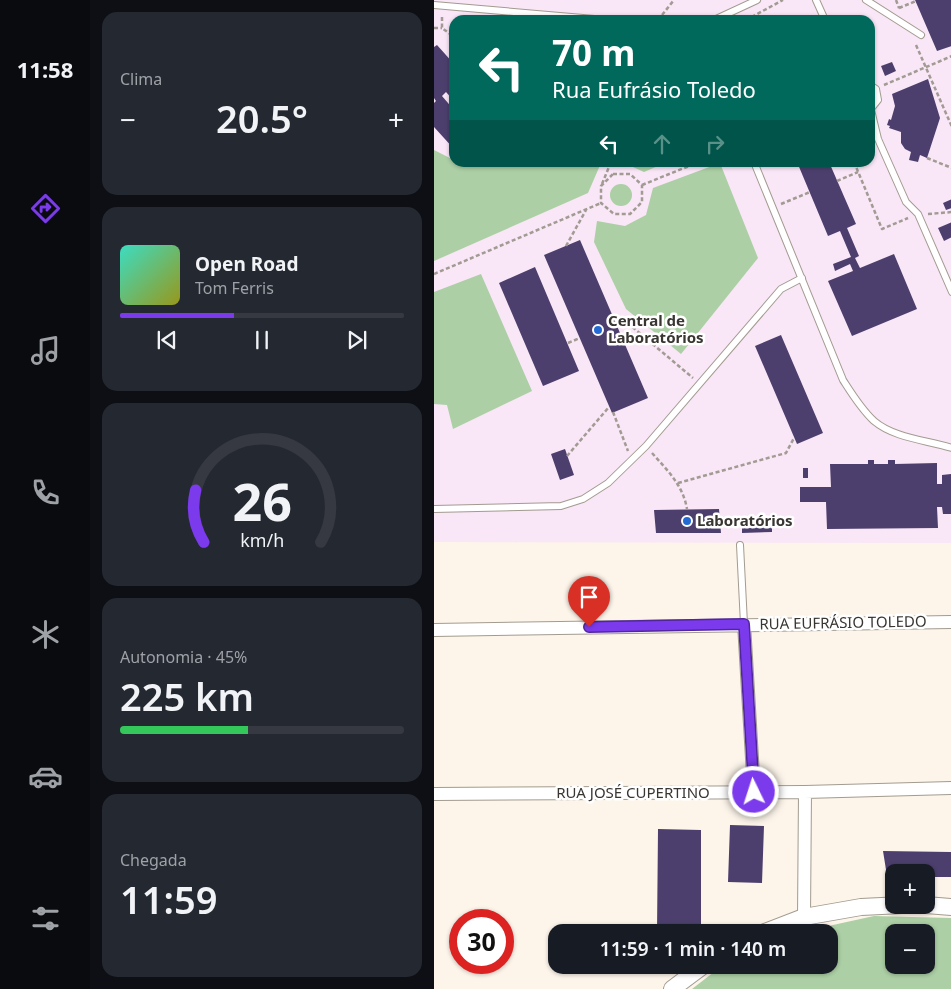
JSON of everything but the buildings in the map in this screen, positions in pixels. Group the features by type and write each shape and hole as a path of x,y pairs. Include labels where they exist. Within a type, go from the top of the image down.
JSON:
{"street":[{"name":"RUA EUFRÁSIO TOLEDO","path":"434,630 951,622"},
{"path":"744,624 754,792"},
{"name":"RUA JOSÉ CUPERTINO","path":"434,794 805,792 951,788"},
{"path":"804,917 805,792"},
{"path":"786,924 804,917 861,907 885,906"},
{"path":"935,906 951,907"},
{"path":"672,989 692,974"}],"lane":[{"path":"725,15 757,0"},
{"path":"816,0 824,15"},
{"path":"866,0 921,35"},
{"path":"434,5 547,15"},
{"path":"875,92 878,100 875,104"},
{"path":"875,127 878,139 906,202 918,214 951,292"},
{"path":"756,167 843,380 859,405 875,422 897,434 951,448"},
{"path":"434,509 561,506 584,499 608,483 646,446 781,289 802,278"},
{"path":"740,545 744,624"}],"path":[{"path":"662,15 674,0"},
{"path":"755,15 783,0"},
{"path":"896,0 951,127"},
{"path":"899,8 916,1"},
{"path":"442,6 442,28"},
{"path":"434,28 442,28 449,33"},
{"path":"875,86 951,56"},
{"path":"927,158 951,168"},
{"path":"601,186 612,174 630,174 642,185 642,202 630,214 614,214 601,203 601,186 609,167"},
{"path":"642,185 687,167"},
{"path":"856,167 882,229"},
{"path":"837,181 858,172"},
{"path":"773,207 810,192"},
{"path":"434,274 601,203"},
{"path":"566,246 587,209"},
{"path":"616,323 624,320 700,384"},
{"path":"568,343 580,338"},
{"path":"567,456 609,407"},
{"path":"613,412 632,460"},
{"path":"678,483 786,453 794,438"},
{"path":"646,446 678,483 686,498 687,509"}],"shaded area":[{"path":"434,0 951,0 951,543 434,542"}],"green space":[{"path":"434,150 449,158 449,167 599,167 588,193 434,261"},
{"path":"633,167 656,167 644,172"},
{"path":"709,167 722,167 758,258 681,354 626,309 594,242 597,221 625,226 646,215 653,188"},
{"path":"621,184 629,187 632,195 629,203 621,206 613,203 610,195 613,187"},
{"path":"481,274 532,391 453,429 447,405 434,404 434,292"},
{"path":"874,916 951,918 951,989 692,989 711,974 838,974 838,924"}],"place":[{"name":"Central de Laboratórios","path":"598,330"},
{"name":"Laboratórios","path":"687,521"}],"route":[{"path":"589,627 744,624 754,792"}]}
